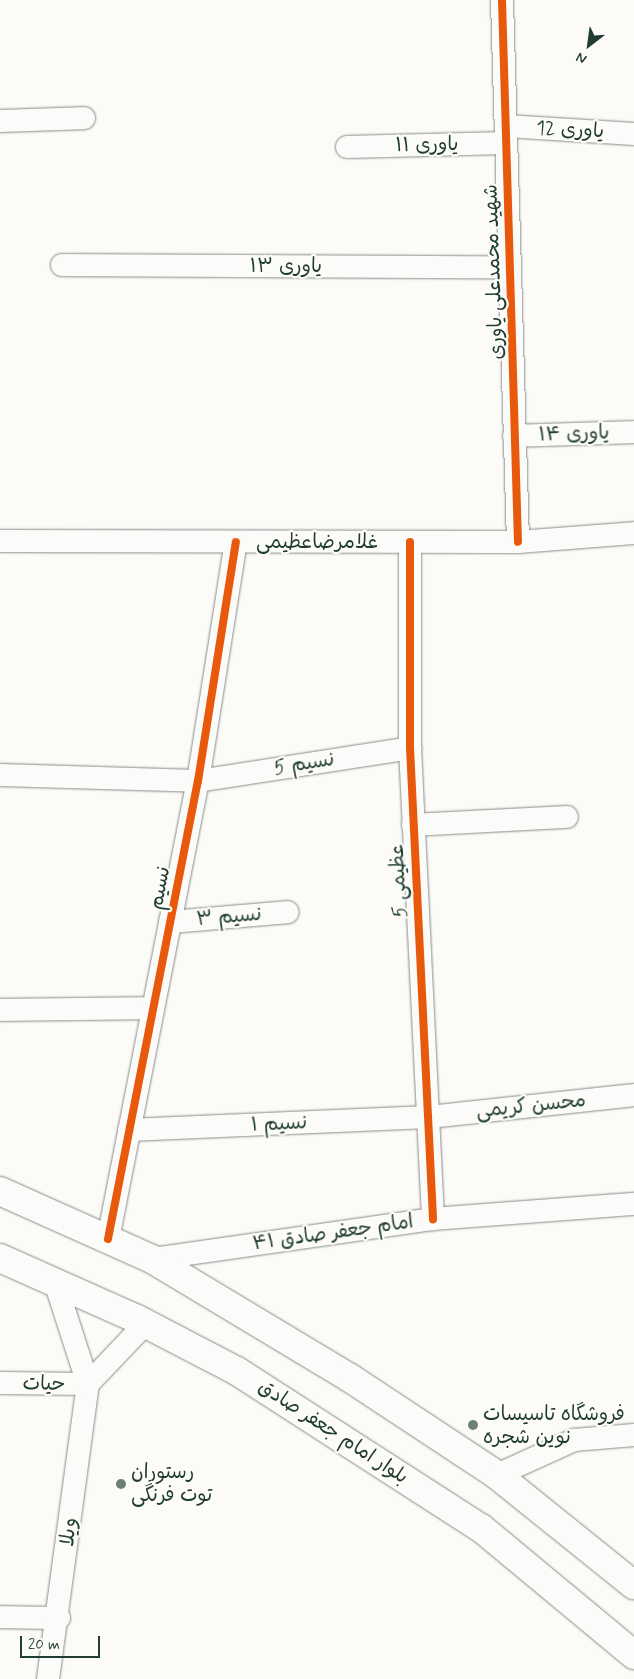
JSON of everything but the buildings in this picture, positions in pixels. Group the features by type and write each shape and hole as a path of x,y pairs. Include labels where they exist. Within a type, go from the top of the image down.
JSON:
{"main road":[{"path":"0,1191 152,1259 350,1378 497,1475 634,1585"},
{"name":"بلوار امام جعفر صادق","path":"0,1258 146,1323 237,1371 481,1528 634,1655"}],"street":[{"name":"شهید محمدعلی یاوری","path":"502,0 518,542"},
{"path":"0,121 84,118"},
{"name":"یاوری 12","path":"506,135 634,134"},
{"name":"یاوری ۱۱","path":"347,147 506,135"},
{"name":"یاوری ۱۳","path":"62,264 510,268"},
{"name":"یاوری ۱۴","path":"514,436 634,432"},
{"name":"غلامرضاعظیمی","path":"0,541 518,542 634,533"},
{"name":"نسیم","path":"108,1239 198,781 236,542"},
{"name":"عظیمی 5","path":"410,542 410,748 433,1219"},
{"name":"نسیم 5","path":"0,775 198,781 410,748"},
{"path":"413,825 567,817"},
{"name":"نسیم ۳","path":"170,922 288,912"},
{"path":"0,1010 153,1008"},
{"name":"محسن کریمی","path":"428,1117 634,1095"},
{"name":"نسیم ۱","path":"129,1130 428,1117"},
{"name":"امام جعفر صادق ۴۱","path":"152,1259 433,1219 634,1204"},
{"name":"ویلا","path":"48,1679 59,1618 88,1384 54,1282"},
{"path":"88,1384 146,1323"},
{"name":"حیات","path":"0,1383 88,1384"},
{"path":"497,1475 574,1440 634,1435"},
{"path":"0,1617 59,1618"}],"cycle path":[{"path":"502,0 518,542"},
{"path":"108,1239 198,781 236,542"},
{"path":"410,542 410,748 433,1219"}],"place":[{"name":"فروشگاه تاسیسات نوین شجره","path":"473,1425"},
{"name":"رستوران توت فرنگی","path":"121,1484"}]}
